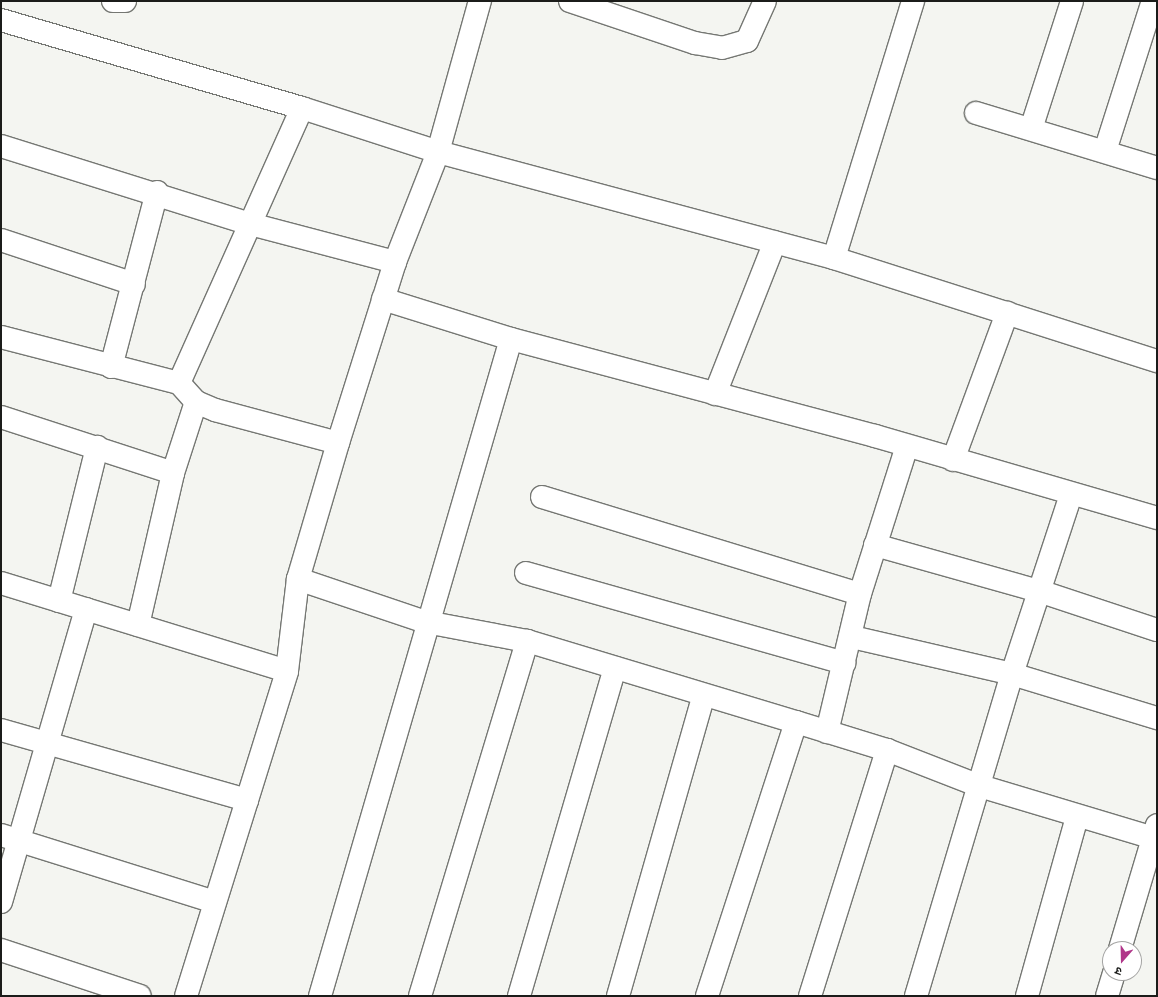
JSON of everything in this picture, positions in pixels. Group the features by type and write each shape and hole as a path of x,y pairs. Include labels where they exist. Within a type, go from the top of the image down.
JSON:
{"street":[{"path":"113,1 125,1"},
{"path":"186,996 287,671 298,579 338,443 395,262 438,152 480,1"},
{"path":"570,1 695,43 722,48 746,41 766,1"},
{"path":"834,258 913,1"},
{"path":"1030,129 1072,1"},
{"path":"1105,151 1153,1"},
{"path":"1,20 302,108 438,152 834,258 1157,361"},
{"path":"179,383 302,108"},
{"path":"976,113 1157,168"},
{"path":"1,146 157,192 250,224 395,262"},
{"path":"111,367 157,192"},
{"path":"1,240 134,284"},
{"path":"715,394 775,242"},
{"path":"384,299 511,339 907,446 1071,495 1157,518"},
{"path":"953,460 1007,313"},
{"path":"1,337 111,367 179,383 196,402 215,410 338,443"},
{"path":"320,996 426,622 511,339"},
{"path":"138,625 173,473 196,402"},
{"path":"1,417 173,473"},
{"path":"827,732 852,637 860,594 907,446"},
{"path":"59,601 97,447"},
{"path":"916,996 980,786 1012,674 1071,495"},
{"path":"542,497 860,594"},
{"path":"875,545 1039,591 1157,630"},
{"path":"526,573 845,664"},
{"path":"298,579 426,622 527,641 796,722 887,750 980,786 1077,817 1155,834 1122,941"},
{"path":"1,583 287,671"},
{"path":"1,902 10,838 45,744 86,609"},
{"path":"852,637 1012,674 1157,718"},
{"path":"420,996 527,641"},
{"path":"519,996 615,668"},
{"path":"618,996 704,695"},
{"path":"707,996 796,722"},
{"path":"1,730 45,744 246,800"},
{"path":"810,996 887,750"},
{"path":"1027,996 1077,817"},
{"path":"10,838 215,902"},
{"path":"1,950 140,996"},
{"path":"1107,996 1112,981"}]}
